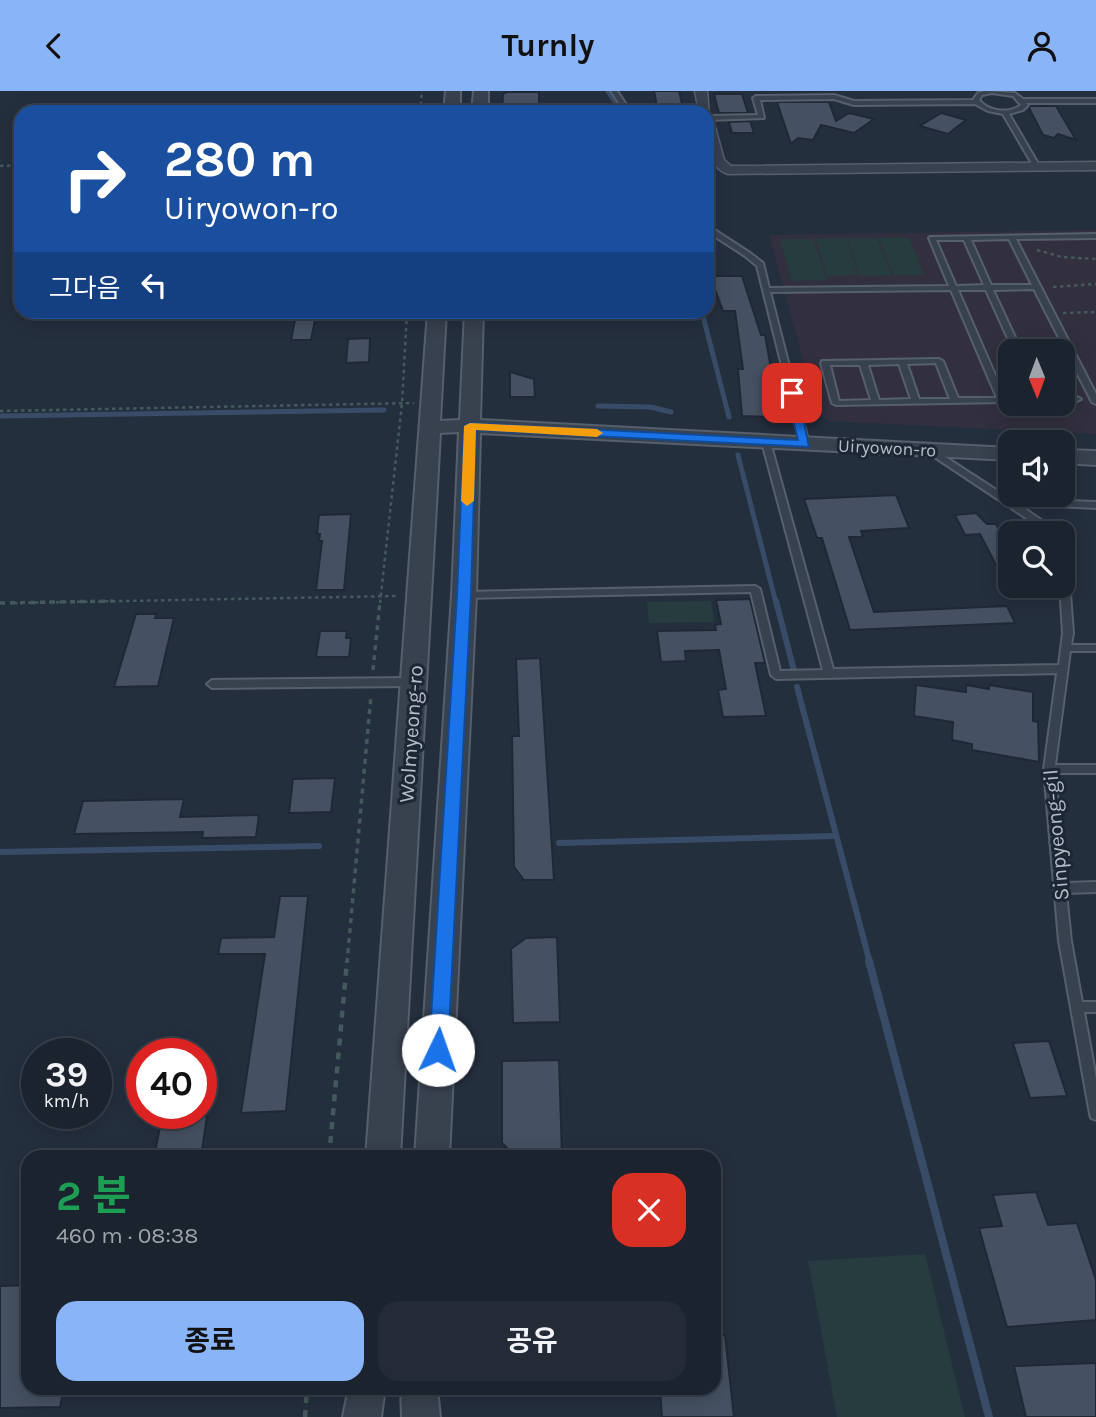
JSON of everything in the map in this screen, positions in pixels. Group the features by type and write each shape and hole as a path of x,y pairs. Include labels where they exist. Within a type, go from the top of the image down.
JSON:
{"street":[{"path":"714,146 718,162 728,170 1096,166"},
{"name":"Wolmyeong-ro","path":"383,1150 436,319"},
{"path":"432,1150 464,595 474,319"},
{"name":"Uiryowon-ro","path":"429,415 470,426 998,453"},
{"path":"1075,457 1096,458"},
{"path":"363,1417 367,1395"},
{"path":"419,1395 419,1417"}],"lane":[{"path":"977,102 980,94 992,91 1015,95 1024,101 1096,101"},
{"path":"714,119 762,117 756,98 834,97 855,103 977,102 989,110 1005,112 1024,108 1024,101"},
{"path":"840,110 855,103"},
{"path":"1005,112 1037,167"},
{"path":"714,234 747,252 760,265"},
{"path":"998,383 932,238 1013,240 1096,236"},
{"path":"966,237 1012,339"},
{"path":"1013,240 1096,402"},
{"path":"755,247 805,444"},
{"path":"768,290 1037,287"},
{"path":"955,401 939,361 825,363 836,403 916,401 955,401 998,400"},
{"path":"863,362 876,402"},
{"path":"902,362 916,401"},
{"path":"766,442 829,673"},
{"path":"930,450 998,494"},
{"path":"1075,504 1096,505"},
{"path":"1018,507 1038,521"},
{"path":"464,595 755,589 776,675 1063,669"},
{"name":"Sinpyeong-gil","path":"1066,598 1066,648 1049,769 1060,888 1076,1007 1096,1114"},
{"path":"1066,648 1096,648"},
{"path":"212,684 414,682"},
{"path":"1049,769 1096,769"},
{"path":"1060,888 1096,887"},
{"path":"1076,1007 1096,1007"}],"path":[{"path":"1013,240 1062,257 1096,259"},
{"path":"1037,287 1096,284"},
{"path":"1050,313 1096,312"},
{"path":"330,1150 380,596 402,403 407,319"},
{"path":"0,411 402,403 429,415"},
{"path":"0,603 420,595"},
{"path":"305,1417 307,1395"}],"shaded area":[{"path":"1096,230 1096,434 1075,433 1075,430 1014,430 829,421 818,414 769,235"}],"green space":[{"path":"846,238 858,275 827,276 816,239"},
{"path":"847,238 877,238 891,275 860,276"},
{"path":"879,238 909,238 924,275 893,275"},
{"path":"780,239 813,239 827,280 792,281"},
{"path":"711,601 714,622 649,623 647,602"},
{"path":"925,1254 965,1417 837,1417 808,1261"}],"building":[{"path":"654,91 679,91 682,105 657,105"},
{"path":"539,92 539,105 502,105 503,94"},
{"path":"714,94 742,94 748,113 719,113"},
{"path":"777,102 829,102 836,121 849,113 874,119 854,133 821,125 813,140 798,138 791,144"},
{"path":"1030,106 1056,106 1076,140 1058,134 1054,138 1043,135"},
{"path":"941,113 966,120 948,134 920,126"},
{"path":"750,121 754,133 732,133 729,122"},
{"path":"714,276 742,276 761,335 765,335 772,374 765,381 769,417 742,416 738,369 743,369 735,311 723,311 714,287"},
{"path":"295,319 315,319 311,340 291,340"},
{"path":"370,338 369,362 346,363 348,339"},
{"path":"510,372 534,379 535,397 510,397"},
{"path":"896,495 909,528 861,531 863,537 849,537 874,612 1007,606 1015,623 850,630 822,538 817,538 804,499"},
{"path":"976,513 987,524 996,524 998,569 980,534 965,535 955,515"},
{"path":"351,514 344,590 316,590 322,541 319,541 320,534 317,534 319,515"},
{"path":"750,599 765,663 755,663 766,716 723,717 718,690 726,689 719,650 685,651 686,661 661,662 657,631 716,630 715,625 721,624 716,600"},
{"path":"136,614 157,614 155,618 174,618 158,686 114,687"},
{"path":"320,631 347,631 346,638 351,638 349,657 316,657"},
{"path":"540,658 554,880 524,880 514,867 512,736 519,736 516,659"},
{"path":"916,685 966,692 966,685 989,689 989,685 1033,692 1033,721 1038,722 1039,762 972,750 972,744 952,740 953,722 914,716"},
{"path":"335,778 331,812 289,813 293,779"},
{"path":"184,799 180,817 259,815 256,837 202,838 203,832 74,834 83,801"},
{"path":"280,896 308,896 286,1111 241,1113 265,954 218,954 221,938 274,937"},
{"path":"557,937 560,1022 513,1023 511,949 526,938"},
{"path":"1049,1041 1067,1096 1030,1098 1013,1043"},
{"path":"559,1060 562,1150 509,1150 502,1143 502,1061"},
{"path":"160,1129 205,1129 202,1150 155,1150"},
{"path":"1036,1192 1048,1225 1077,1223 1096,1280 1096,1320 1007,1327 979,1228 1002,1226 993,1195"},
{"path":"21,1285 21,1395 63,1395 60,1407 0,1408 0,1286"},
{"path":"721,1335 725,1335 734,1417 662,1417 660,1395 721,1395"},
{"path":"1096,1363 1096,1417 1026,1417 1014,1366"}],"waterway":[{"path":"607,91 616,105"},
{"path":"704,319 729,417"},
{"path":"598,406 650,407 671,412"},
{"path":"0,416 384,410"},
{"path":"738,455 776,603"},
{"path":"776,601 794,671"},
{"path":"797,687 870,963"},
{"path":"559,843 836,836"},
{"path":"0,852 319,846"},
{"path":"869,961 989,1417"}],"slow traffic":[{"path":"467,501 470,426 597,433"}],"route":[{"path":"438,1050 464,595 470,426 805,444 792,393"}]}
